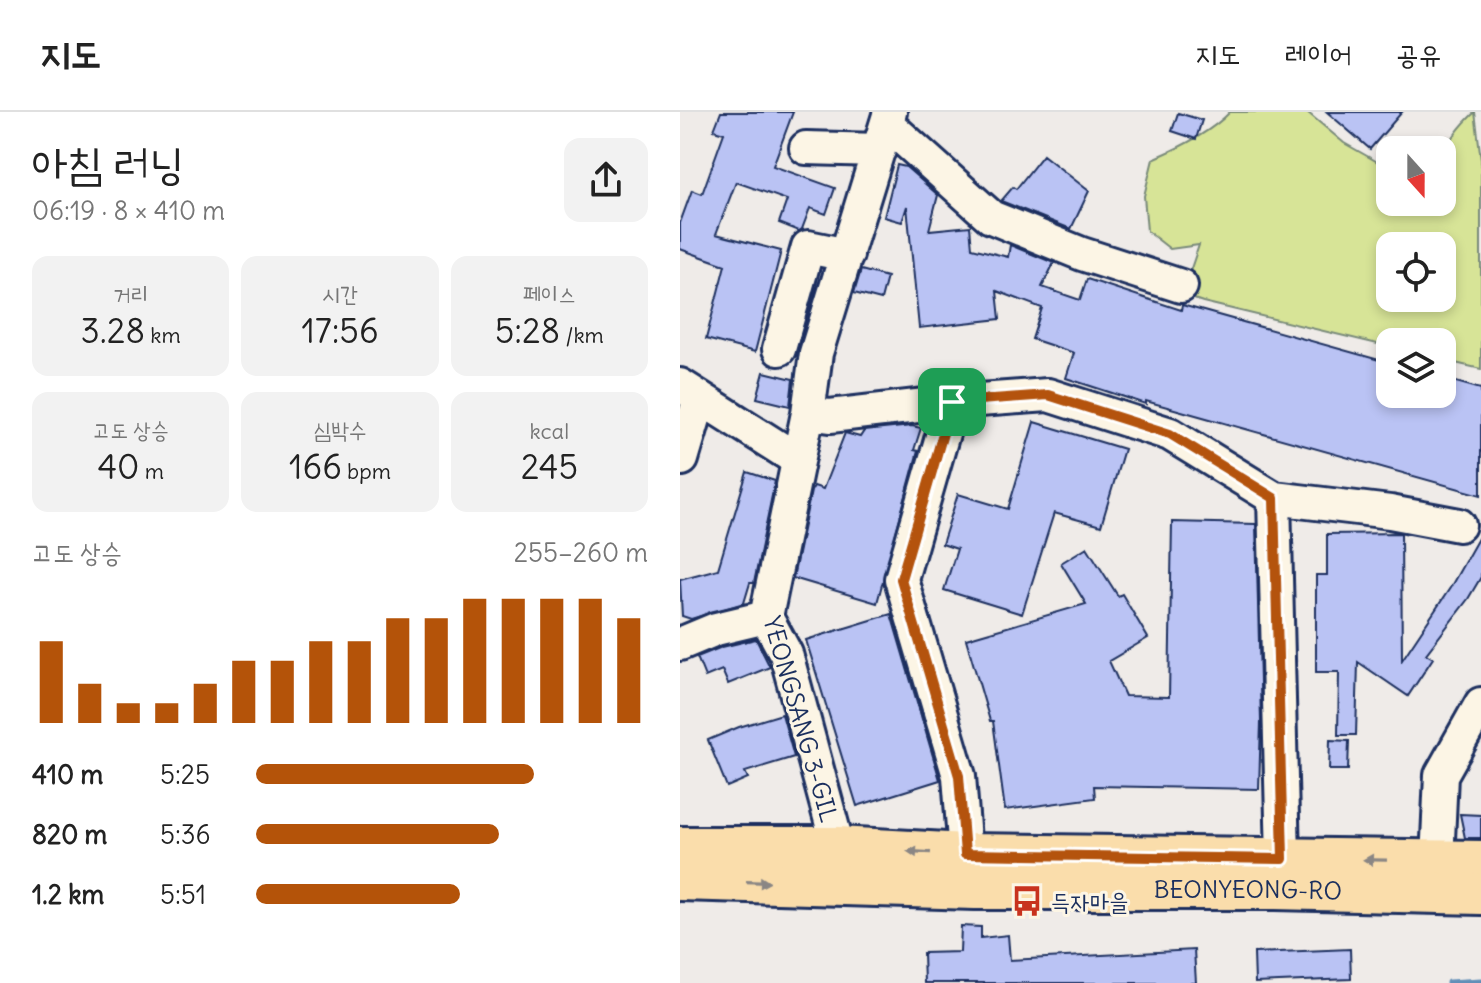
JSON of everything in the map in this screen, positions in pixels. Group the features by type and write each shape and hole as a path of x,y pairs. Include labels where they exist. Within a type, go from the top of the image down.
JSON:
{"main road":[{"name":"BEONYEONG-RO","path":"680,847 840,866 975,889 1276,889 1481,894"},
{"name":"BEONYEONG-RO","path":"680,880 965,854 1481,861"}],"street":[{"path":"806,148 885,129 991,217 1082,254 1181,286"},
{"name":"YEONGSANG 3-GIL","path":"840,866 798,690 786,654 766,617 808,413 816,353 885,129"},
{"path":"779,349 808,247 847,255"},
{"path":"682,459 690,392 798,460"},
{"path":"808,413 830,416 1048,395 1170,434 1274,498 1390,512 1459,525"},
{"path":"952,402 901,579 959,776 965,854"},
{"name":"BEONYEONG-RO","path":"1274,498 1283,859"},
{"path":"680,644 716,629 766,617"},
{"path":"1437,861 1441,775 1481,704"}],"green space":[{"path":"1230,112 1307,112 1344,143 1376,161 1376,216 1456,216 1454,136 1475,112 1481,160 1481,369 1456,363 1456,328 1376,328 1376,344 1182,295 1199,245 1170,249 1147,231 1144,196 1153,159 1213,127"}],"building":[{"path":"721,112 793,112 773,166 835,188 826,214 810,208 799,231 779,223 787,200 736,182 716,234 781,251 755,352 706,339 725,265 680,249 680,223 692,190 702,194 724,133 714,130"},
{"path":"1327,112 1402,112 1381,136 1376,136 1376,142 1370,149"},
{"path":"1178,113 1202,120 1196,139 1172,131"},
{"path":"1043,155 1089,191 1071,229 1001,201 1013,187 1016,189"},
{"path":"897,165 906,167 938,195 929,230 970,226 972,248 1008,257 1010,245 1054,263 1042,287 1080,300 1087,279 1181,310 1182,305 1376,359 1376,408 1456,408 1456,382 1481,389 1481,495 1146,401 1146,404 1066,378 1074,353 1032,339 1042,308 997,291 1000,319 919,328 907,206 902,222 884,217"},
{"path":"861,270 887,277 881,300 854,293"},
{"path":"764,372 793,379 790,406 757,398"},
{"path":"1034,422 1124,449 1101,526 1054,513 1022,614 944,590 957,549 942,544 958,494 1008,509"},
{"path":"912,426 921,428 914,450 918,451 877,603 793,578 811,491 814,486 823,489 845,433 860,437 864,431"},
{"path":"747,472 775,481 754,583 750,583 744,603 691,619 682,616 680,579 718,569"},
{"path":"1172,522 1256,524 1261,722 1259,789 1094,786 1095,798 1005,810 993,721 990,721 966,639 1086,604 1061,563 1087,547 1118,596 1122,594 1148,638 1109,661 1125,696 1169,697"},
{"path":"1401,533 1402,660 1450,588 1481,533 1481,577 1426,654 1433,658 1408,696 1358,662 1356,735 1338,735 1339,672 1316,672 1316,575 1327,575 1327,534"},
{"path":"891,614 940,780 857,806 806,640"},
{"path":"756,639 770,667 728,684 722,670 705,677 697,657"},
{"path":"782,714 794,757 745,772 748,778 727,787 708,740"},
{"path":"1330,740 1349,741 1348,770 1329,770"},
{"path":"1460,814 1481,815 1481,838 1465,838"},
{"path":"961,926 981,927 981,938 1008,935 1010,960 1194,950 1196,983 924,983 923,953 960,952"},
{"path":"1350,949 1351,979 1255,983 1254,953"}],"waterway":[{"path":"1449,983 1481,981"}],"place":[{"name":"득자마을","path":"1027,901"}],"route":[{"path":"1048,395 1170,434 1274,498 1283,859 965,854 959,776 901,579 952,402 1048,395"}]}
